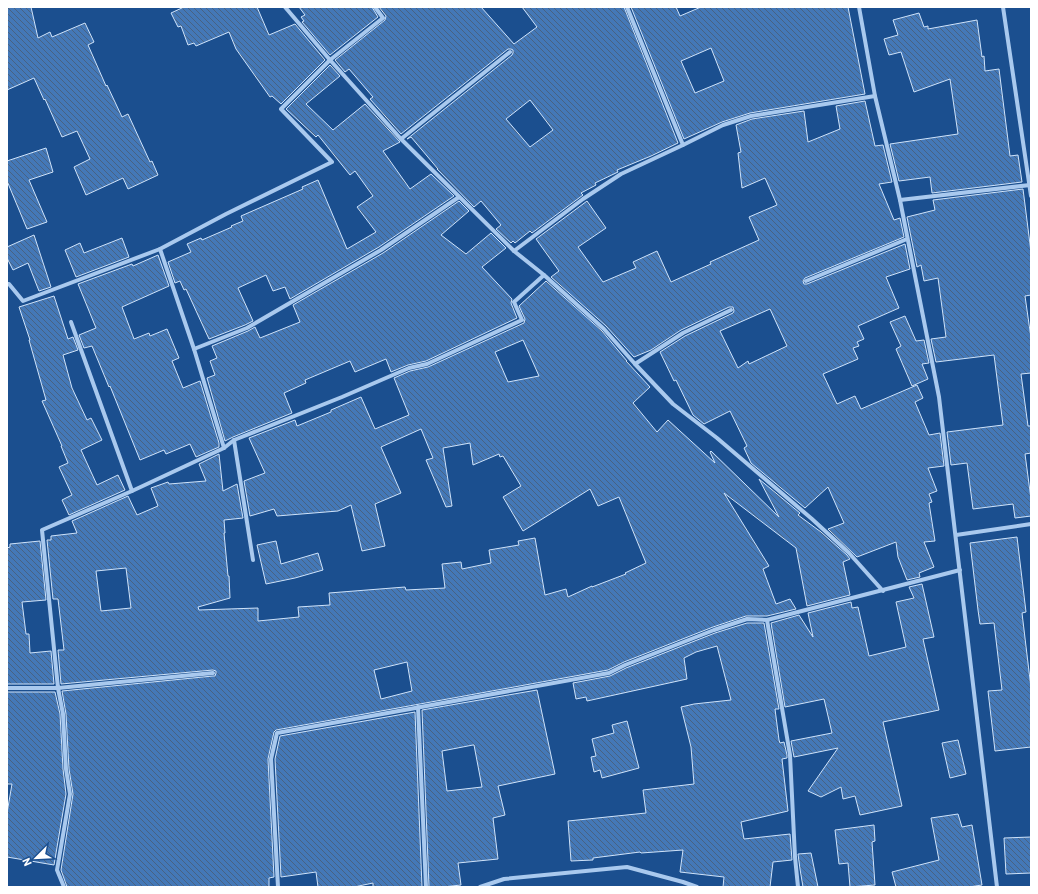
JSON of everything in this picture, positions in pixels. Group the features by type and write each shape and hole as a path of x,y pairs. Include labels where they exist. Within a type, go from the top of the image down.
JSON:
{"street":[{"path":"285,7 401,139 458,197 514,251 544,275 604,329 673,404 717,438 812,519 848,553 883,591"},
{"path":"7,284 9,284 23,301 160,248 332,162 281,108 330,60 383,18 375,7"},
{"path":"628,7 683,145"},
{"path":"860,7 875,96 900,200 939,397 997,887"},
{"path":"1003,7 1031,196"},
{"path":"401,139 510,52"},
{"path":"514,251 583,199 621,174 722,125 751,116 875,96"},
{"path":"900,200 1030,185"},
{"path":"194,350 247,328 381,250 458,197"},
{"path":"806,281 907,239"},
{"path":"160,248 194,350 224,448"},
{"path":"64,887 57,870 70,794 66,769 63,714 58,688 42,530 132,491 224,448 234,440 342,397 409,368 427,364 522,320 514,302 544,275"},
{"path":"635,364 684,333 731,310"},
{"path":"71,322 132,491"},
{"path":"234,440 253,560"},
{"path":"956,535 1031,524"},
{"path":"278,887 271,759 277,733 609,673 625,665 714,630 748,619 767,620 960,570"},
{"path":"767,620 790,755 798,887"},
{"path":"7,688 58,688 213,673"},
{"path":"418,707 426,887"},
{"path":"480,887 504,879 627,867 697,887"}],"building":[{"path":"7,7 31,7 38,38 50,32 52,37 85,23 94,42 88,45 106,86 107,85 122,117 128,114 150,162 152,161 158,175 128,189 123,178 86,195 74,167 90,159 77,131 62,137 34,78 7,90"},
{"path":"184,7 257,7 269,35 295,24 325,60 281,104 272,96 270,97 236,49 229,32 196,46 194,43 188,45 181,26 178,27 171,13"},
{"path":"299,7 372,7 378,17 330,55 302,22 304,21 301,17 305,15"},
{"path":"379,7 481,7 514,44 537,27 522,7 624,7 678,143 617,170 618,172 595,183 596,185 581,193 583,195 532,233 530,231 515,243 513,241 511,243 496,229 501,225 481,201 474,207 437,169 411,137 407,139 512,55 513,50 508,49 401,134 370,99 373,97 349,69 345,72 335,60 385,20 386,16","holes":["530,100 553,130 530,147 506,119"]},
{"path":"631,7 676,7 680,16 701,7 848,7 865,94 750,113 722,122 684,139","holes":["711,48 724,81 695,93 681,61"]},
{"path":"919,13 924,27 928,26 928,29 977,20 982,57 984,56 985,71 999,69 1010,156 1018,155 1022,182 932,193 930,177 899,181 890,144 958,134 950,79 914,92 901,52 889,55 884,39 898,35 893,20"},
{"path":"330,65 340,76 306,104 333,130 365,104 400,142 383,151 410,189 431,174 454,196 379,247 290,299 285,287 273,291 266,275 238,288 253,321 209,339 186,289 184,290 180,281 175,283 168,262 191,252 187,244 201,238 202,240 232,227 231,226 243,221 241,216 303,189 302,187 318,180 347,249 376,232 357,207 373,196 355,171 350,175 318,135 316,137 286,109"},
{"path":"865,101 875,146 883,145 892,182 879,184 894,220 900,218 904,237 805,278 803,281 804,284 807,284 905,244 910,269 886,277 899,308 858,326 864,339 857,342 859,346 853,348 858,359 823,374 837,404 855,396 861,409 917,385 923,398 915,402 929,435 940,433 944,466 928,468 937,491 929,494 932,502 929,503 935,541 924,542 934,567 919,573 920,577 907,580 898,557 896,542 857,557 828,529 844,523 828,487 805,508 751,463 744,448 747,446 730,411 704,424 693,415 660,352 685,336 733,313 733,307 729,307 681,330 651,350 634,357 606,326 551,277 559,271 536,239 587,201 606,228 578,247 603,282 636,268 633,262 657,251 671,282 711,264 710,262 759,240 749,217 777,205 765,178 742,188 738,153 741,152 736,125 752,119 804,111 808,142 840,129 836,106","holes":["770,309 787,346 749,364 748,361 738,368 720,331"]},
{"path":"46,148 53,172 29,180 47,222 27,229 7,181 7,161"},
{"path":"1023,189 1031,252 1031,295 1025,296 1031,338 1031,373 1021,374 1028,426 1031,426 1031,453 1025,454 1031,499 1031,516 1015,518 1013,504 973,509 967,463 951,465 947,432 1003,425 994,355 936,362 931,339 946,337 938,278 924,281 921,265 917,267 907,217 935,210 933,200"},
{"path":"459,201 469,211 441,235 466,254 491,233 506,248 482,267 512,299 511,303 517,318 426,361 408,365 391,372 386,359 355,372 350,361 305,380 306,383 284,393 292,413 225,441 207,378 215,375 210,361 217,358 212,346 255,327 260,338 300,322 293,305 383,253"},
{"path":"34,235 51,287 39,291 28,263 13,270 7,258 7,247"},
{"path":"122,238 129,257 76,277 65,250 80,243 84,253"},
{"path":"158,255 169,286 122,307 134,339 149,333 150,336 167,329 179,358 172,361 183,388 200,381 219,447 196,457 190,444 166,454 164,450 140,460 92,346 84,348 79,335 96,328 78,284 132,264 133,266"},
{"path":"546,281 602,331 626,361 650,387 633,403 657,432 668,420 715,463 710,452 711,451 779,517 759,479 800,513 798,515 821,532 847,555 850,559 843,562 850,595 807,606 796,548 724,493 769,566 763,569 776,604 790,599 796,609 767,616 746,616 713,627 624,662 608,670 276,730 274,732 268,759 274,877 269,878 269,887 67,887 61,870 73,794 69,769 66,714 62,691 215,676 216,673 216,671 213,670 61,684 58,650 64,650 58,599 53,599 47,540 51,540 51,536 77,533 72,521 128,496 137,515 158,506 151,488 168,482 169,484 206,481 199,464 219,454 223,491 237,484 243,518 224,520 230,598 198,607 199,610 258,608 258,621 299,617 298,607 330,605 329,593 405,587 406,590 445,588 442,564 461,562 462,569 491,563 489,550 519,545 518,541 535,538 545,595 566,589 568,597 592,586 626,574 625,573 646,563 619,497 598,506 590,489 523,531 503,497 521,486 503,456 500,457 499,454 473,465 470,443 443,448 452,506 446,507 426,460 433,458 421,429 381,447 401,493 375,504 385,546 362,551 351,505 338,511 277,516 274,509 250,516 244,481 265,473 249,438 295,420 297,426 331,412 331,410 361,397 375,429 409,415 394,378 410,371 428,367 524,323 525,319 519,306","holes":["523,340 539,376 508,382 495,352","126,568 131,608 101,611 96,571","407,662 412,691 381,699 374,670"]},
{"path":"54,296 68,339 73,337 78,350 63,355 72,388 87,420 91,418 102,440 81,450 97,485 118,475 125,490 69,515 62,500 72,495 59,467 68,463 42,401 46,400 30,340 19,307"},
{"path":"905,316 916,341 924,340 929,363 922,364 928,379 912,386 896,349 901,346 890,322"},
{"path":"1017,537 1026,612 1022,613 1031,688 1031,747 995,751 988,691 1002,690 994,623 980,624 970,543"},
{"path":"40,541 46,600 22,602 26,634 29,634 30,653 51,651 54,684 7,684 7,548 10,547 10,544"},
{"path":"276,541 281,564 318,553 323,570 266,584 257,545"},
{"path":"922,584 934,637 923,639 939,710 883,722 902,806 860,815 855,796 843,799 841,787 821,797 808,791 838,748 794,757 791,741 832,733 824,699 785,707 771,623 799,615 813,637 808,613 851,602 852,608 858,607 869,656 906,647 896,602 914,598 909,587"},
{"path":"747,623 764,623 779,709 775,709 779,740 780,743 784,742 787,755 787,758 782,759 788,811 741,822 744,839 790,834 792,860 773,862 770,887 723,887 724,877 680,872 683,850 640,852 593,858 593,860 571,861 568,821 646,813 643,790 694,784 691,747 681,707 731,700 717,646 696,652 684,658 687,679 587,701 586,697 576,699 573,683 610,676 626,668 715,633"},
{"path":"537,690 555,774 498,786 505,815 493,818 498,859 458,863 461,885 429,887 422,710","holes":["474,745 482,787 447,791 442,751"]},
{"path":"7,692 55,692 60,714 66,794 54,865 7,857 7,813 12,784 7,784"},
{"path":"415,712 422,887 373,887 373,883 354,887 318,887 316,872 281,877 275,759 280,736"},
{"path":"627,721 639,768 602,778 600,770 594,772 591,757 596,756 592,739 614,733 612,725"},
{"path":"958,740 966,774 950,778 942,743"},
{"path":"958,814 962,827 972,825 982,885 969,887 896,887 892,872 939,860 931,818"},
{"path":"874,825 875,841 872,842 875,885 850,887 848,863 839,864 835,830"},
{"path":"1031,837 1031,873 1006,874 1004,838"},
{"path":"811,853 818,887 803,887 798,854"}]}
